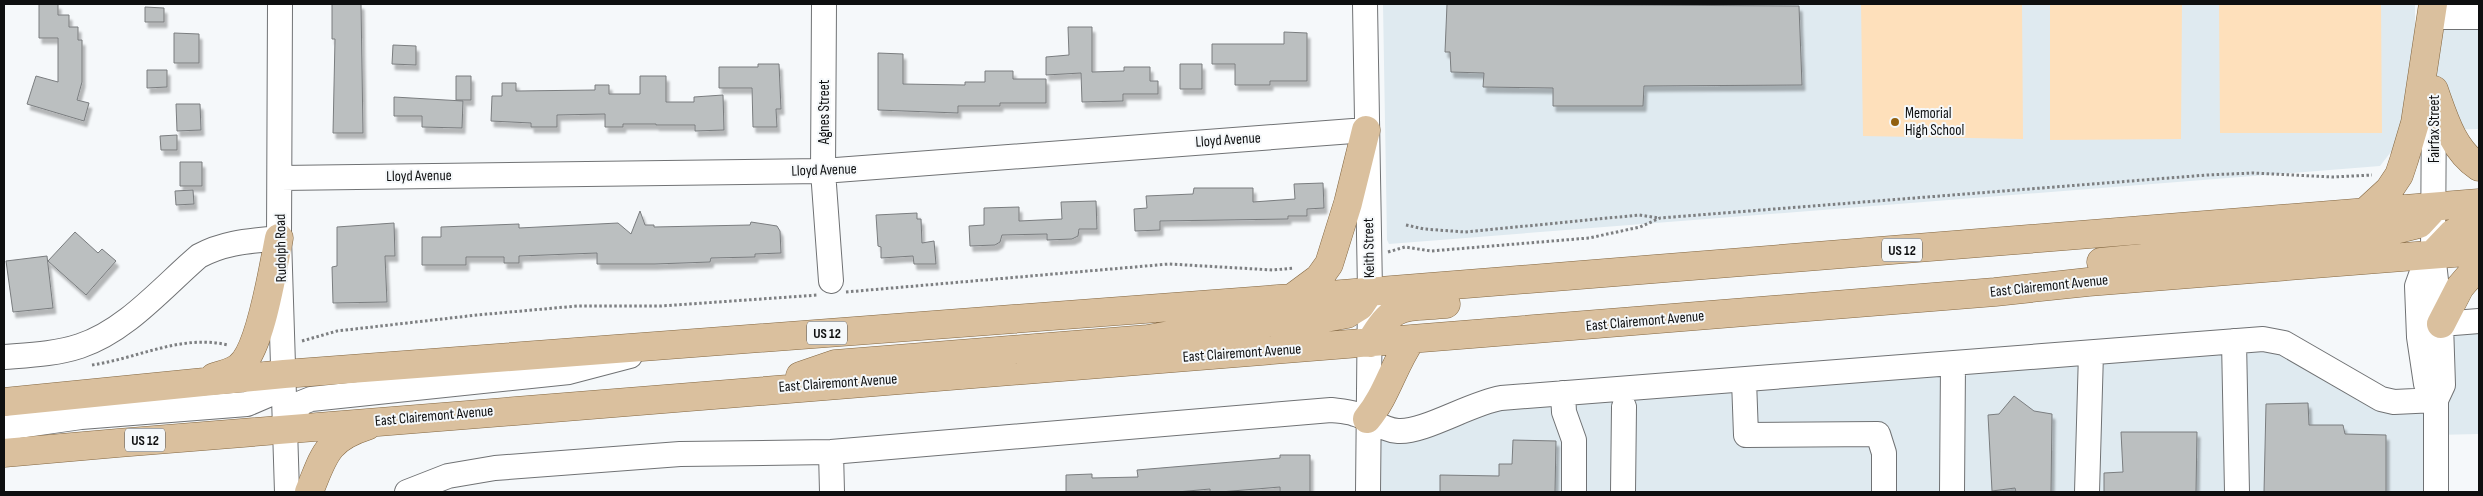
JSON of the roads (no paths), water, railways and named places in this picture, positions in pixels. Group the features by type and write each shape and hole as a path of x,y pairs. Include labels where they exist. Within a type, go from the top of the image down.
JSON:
{"main road":[{"path":"2364,213 2389,190 2399,175 2415,123 2433,8"},
{"path":"2434,90 2455,141 2471,162 2479,167"},
{"path":"1292,298 1314,283 1329,264 1348,203 1366,130"},
{"name":"US 12","path":"4,402 284,374 1370,292 2479,203"},
{"path":"1995,292 2059,268 2076,264 2185,254 2225,246 2409,228 2419,224 2434,207"},
{"path":"2432,254 2454,233 2479,226"},
{"path":"187,384 230,372 240,366 250,350 265,307 279,238"},
{"name":"East Clairemont Avenue","path":"4,453 388,419 1410,340 1995,292 2088,282 2479,251"},
{"path":"2441,324 2460,287 2479,264"},
{"path":"1370,343 1379,326 1396,309 1600,287 1664,269"},
{"path":"758,389 835,364 1148,339 1214,328 1340,316 1360,306 1370,292"},
{"path":"1367,419 1379,404 1395,365 1410,340"},
{"path":"309,492 316,470 330,446 340,437 354,430 388,419"}],"street":[{"name":"Rudolph Road","path":"280,4 281,178 279,238 284,346 287,492"},
{"name":"Agnes Street","path":"824,4 824,171 832,289"},
{"name":"Keith Street","path":"1365,4 1370,292 1367,419 1368,492"},
{"path":"2433,8 2479,17"},
{"name":"Fairfax Street","path":"2433,8 2434,207 2432,254 2441,324 2443,385 2436,400 2436,492"},
{"name":"Lloyd Avenue","path":"281,178 824,171 1366,130"},
{"path":"4,357 40,354 81,346 116,326 199,256 237,242 279,238"},
{"name":"Fairfax Street","path":"2432,254 2417,286 2419,337 2426,384 2436,400"},
{"path":"2441,324 2479,321"},
{"path":"407,492 448,476 495,468 680,454 831,452 1332,410 1354,414 1390,430 1408,430 1491,400 1562,392 1744,380 2262,339 2284,343 2381,398 2394,402 2436,400"},
{"path":"2234,341 2237,492"},
{"path":"286,428 301,403 311,398 568,372 678,345"},
{"path":"2087,492 2091,353"},
{"path":"1952,492 1953,364"},
{"path":"4,428 81,417 247,404 268,395 284,374"},
{"path":"1744,380 1746,434 1878,434 1884,453 1884,492"},
{"path":"1562,392 1564,412 1574,440 1574,492"},
{"path":"1624,407 1624,492"},
{"path":"831,452 832,492"}],"place":[{"name":"Memorial High School","path":"1895,122"}]}
